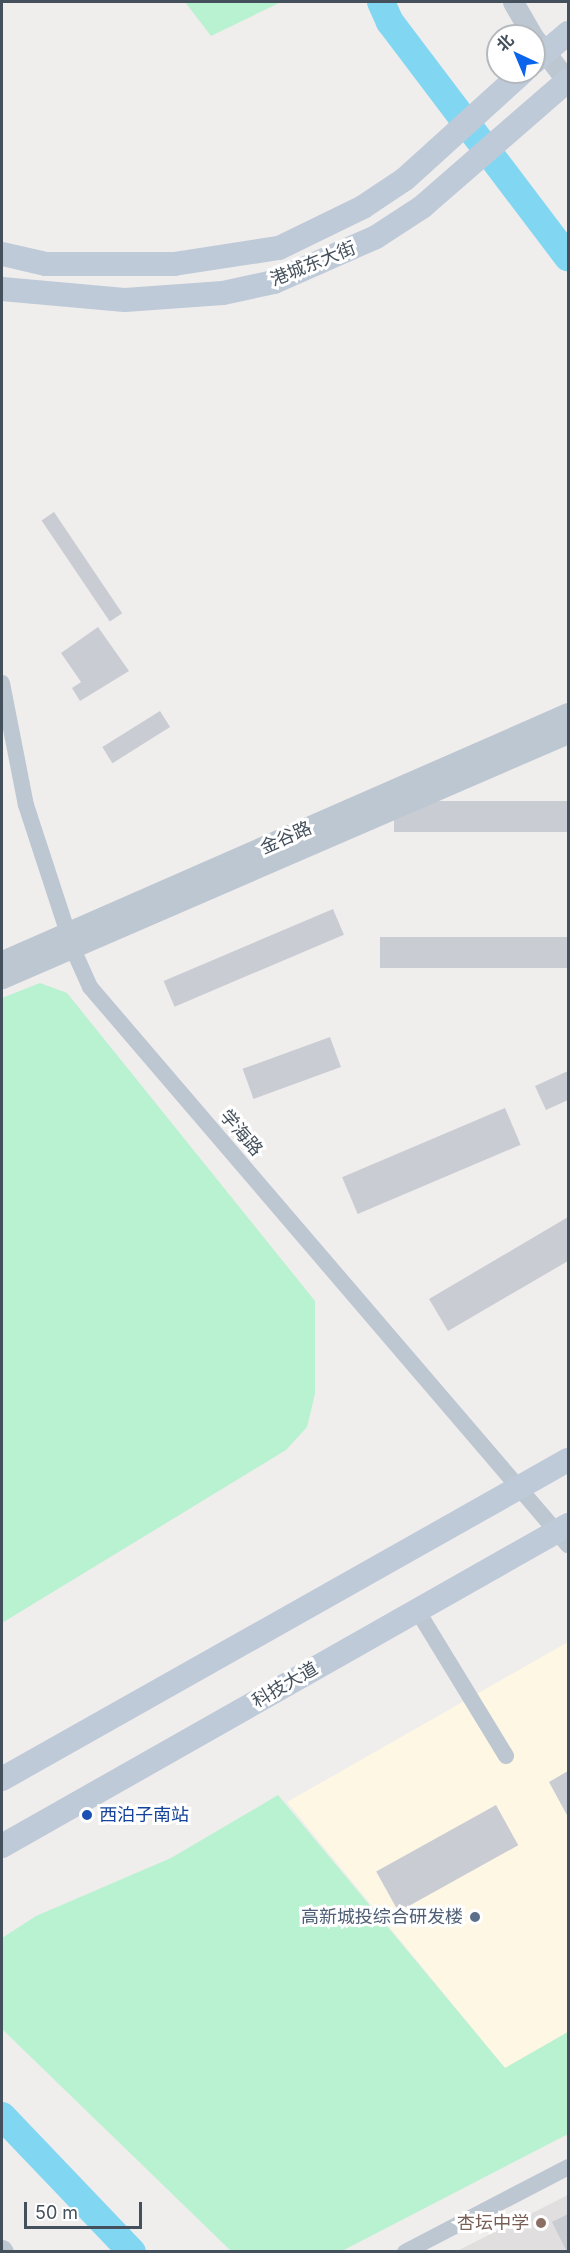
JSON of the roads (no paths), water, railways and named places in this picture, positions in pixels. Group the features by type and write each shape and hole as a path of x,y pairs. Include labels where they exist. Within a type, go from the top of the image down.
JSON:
{"main road":[{"path":"546,43 568,33"},
{"name":"港城东大街","path":"2,289 125,300 223,293 274,282 376,237 467,170 568,81"},
{"name":"港城东大街","path":"2,254 46,264 174,264 279,248 363,207 405,179 510,84"},
{"path":"2,1779 568,1460"},
{"name":"科技大道","path":"2,1846 417,1610 565,1533"}],"street":[{"path":"513,2 524,24"},
{"path":"546,58 568,81"},
{"name":"学海路","path":"2,683 26,805 71,942 90,987 519,1488 565,1533"},
{"name":"金谷路","path":"2,978 71,942 568,712"},
{"name":"金谷路","path":"2,960 71,942 568,733"},
{"path":"417,1610 506,1756"},
{"path":"405,2252 568,2167"}],"waterway":[{"path":"381,2 390,22 568,257"},
{"path":"2,2116 132,2252"}],"place":[{"name":"西泊子南站","path":"87,1815"},
{"name":"高新城投综合研发楼","path":"475,1917"},
{"name":"杏坛中学","path":"541,2223"}]}
